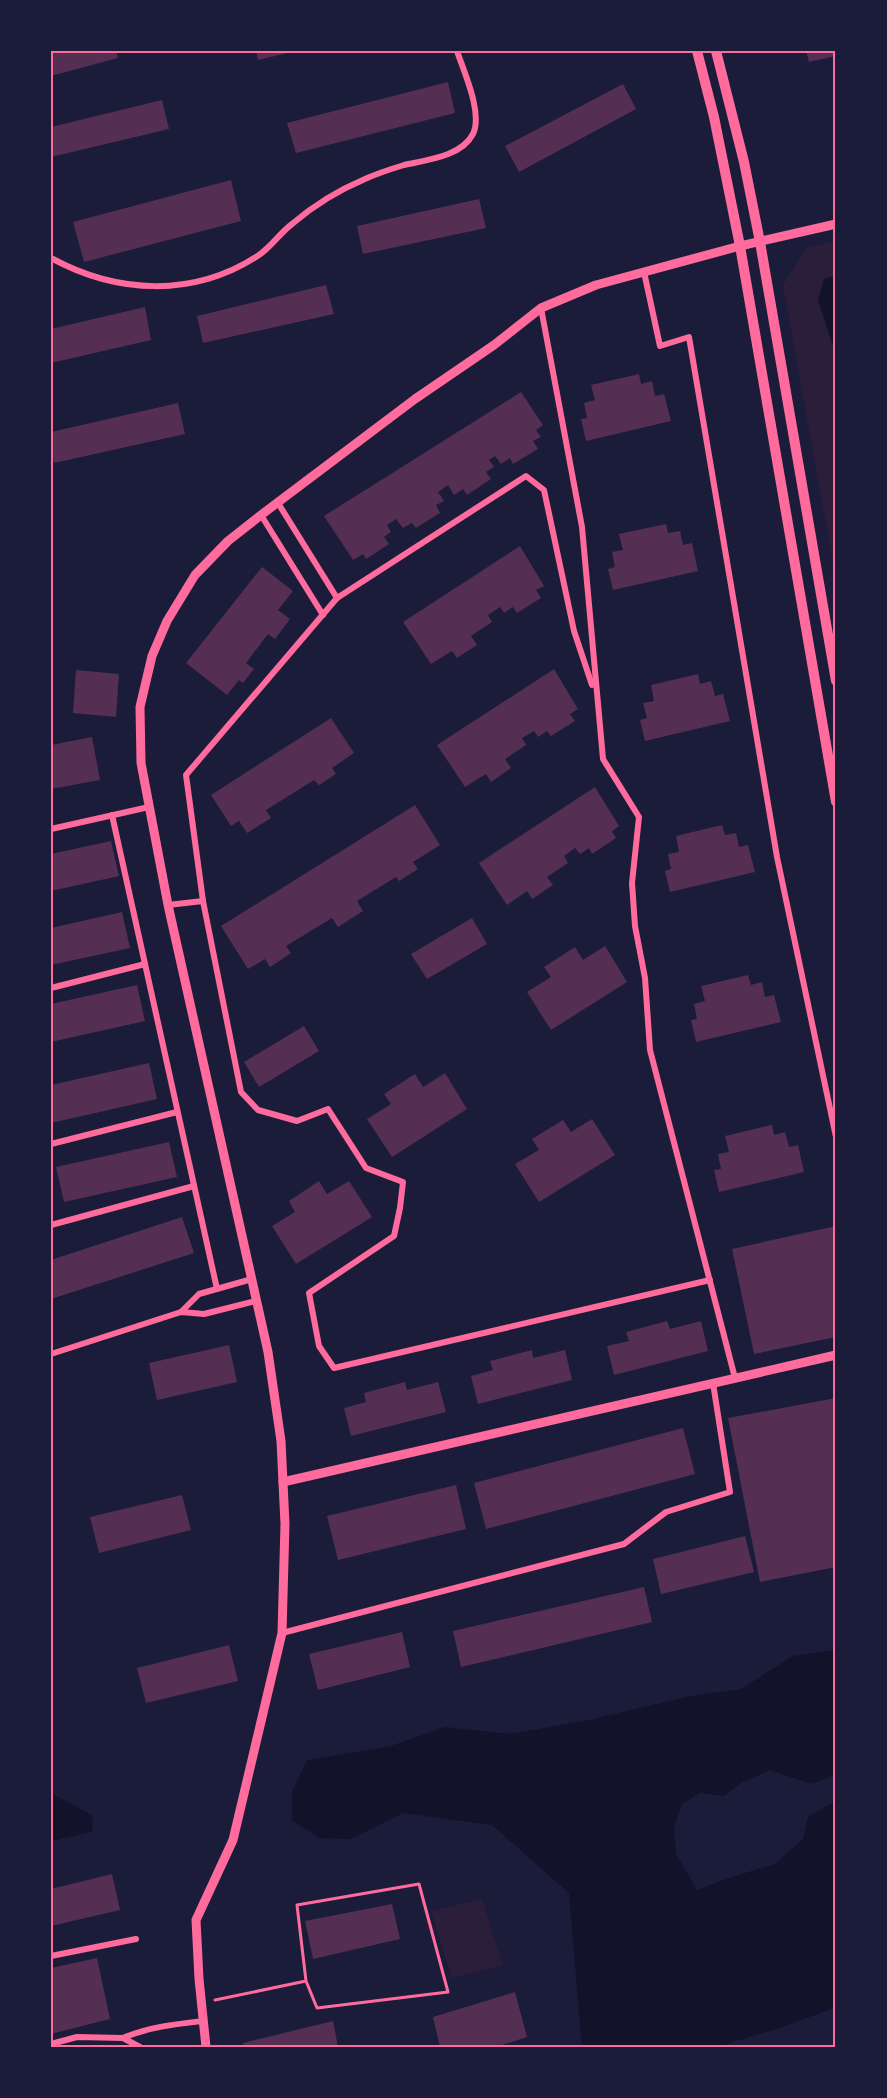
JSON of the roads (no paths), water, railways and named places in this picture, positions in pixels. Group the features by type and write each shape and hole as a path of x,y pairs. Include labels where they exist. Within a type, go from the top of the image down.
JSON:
{"main road":[{"path":"697,51 714,117 740,246 836,802"},
{"path":"716,51 744,162 760,242 836,681"}],"street":[{"path":"51,258 75,271 96,278 137,286 162,287 187,285 210,278 260,255 292,224 325,199 386,171 450,153 463,146 472,136 476,124 475,108 457,51"},
{"path":"206,2047 196,1920 232,1840 282,1633 285,1524 281,1441 270,1364 168,905 141,763 140,707 152,656 167,621 195,575 228,541 415,399 494,345 541,309 596,285 740,246 836,224"},
{"path":"644,272 660,346 689,337 777,857 836,1137"},
{"path":"541,309 582,527 603,759 639,817 632,883 635,926 645,978 650,1050 735,1378"},
{"path":"596,694 574,631 544,490 526,476 337,598 186,775 203,901 241,1092 258,1110 297,1121 328,1109 366,1168 403,1182 394,1236 309,1293 319,1346 334,1368 710,1280"},
{"path":"278,503 337,598"},
{"path":"261,514 323,615"},
{"path":"51,829 149,807"},
{"path":"112,815 217,1289"},
{"path":"168,905 203,901"},
{"path":"51,988 145,964"},
{"path":"51,1144 177,1112"},
{"path":"51,1225 194,1186"},
{"path":"181,1312 199,1294 252,1280"},
{"path":"51,1354 181,1312 204,1314 256,1301"},
{"path":"283,1482 836,1355"},
{"path":"282,1633 624,1544 666,1512 730,1492 713,1383"},
{"path":"51,1956 136,1939"},
{"path":"51,2044 77,2037 123,2038 148,2030 203,2021"},
{"path":"123,2038 140,2047"}]}
